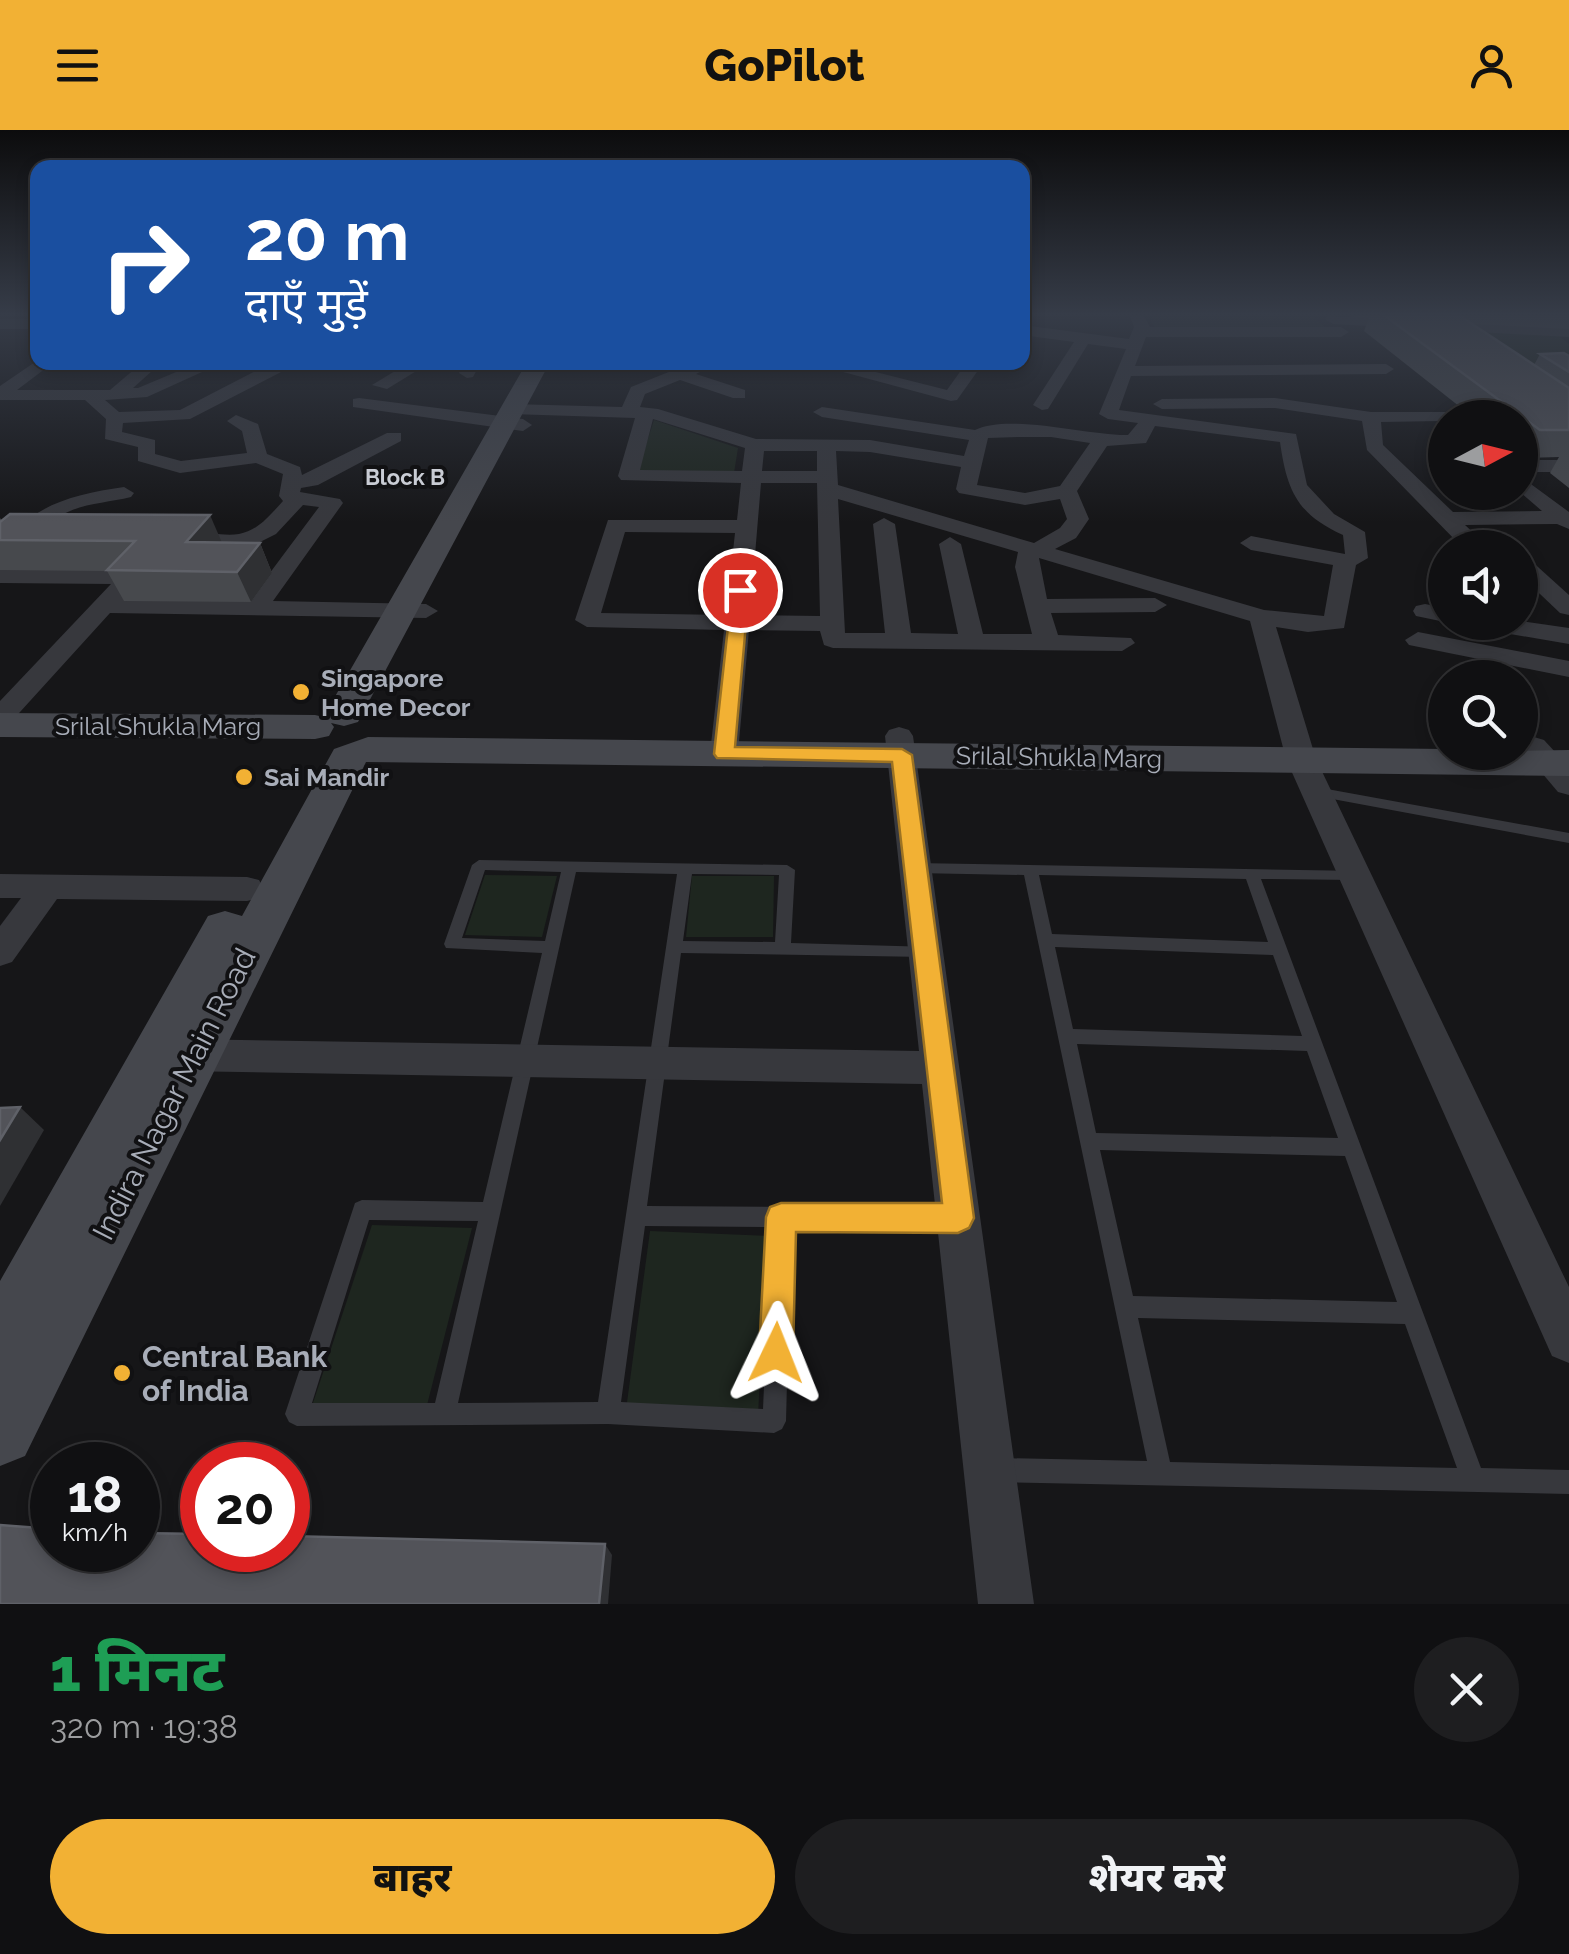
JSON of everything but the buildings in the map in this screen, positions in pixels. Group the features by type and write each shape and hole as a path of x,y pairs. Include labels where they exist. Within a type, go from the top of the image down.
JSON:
{"street":[{"path":"114,395 126,385"},
{"path":"0,394 114,395 141,393 161,385"},
{"path":"94,395 94,400 114,418 184,416 243,385"},
{"name":"Indira Nagar Main Road","path":"0,1346 175,1055 517,416 530,385"},
{"name":"Indira Nagar Main Road","path":"517,416 539,385"},
{"path":"657,385 638,392 628,476 752,476 828,491 1264,628"},
{"path":"714,385 739,394"},
{"path":"878,385 893,396 979,436"},
{"path":"822,412 893,396 951,396 959,385"},
{"path":"1042,405 1055,385"},
{"path":"1120,385 1108,414 1288,438 1297,486 1326,519 1354,532 1357,558 1346,561 1251,543"},
{"path":"1405,385 1428,404"},
{"path":"746,443 760,427 799,426 845,399"},
{"path":"359,402 517,416 638,412 746,443 870,446 972,464"},
{"path":"1112,404 1275,404 1372,417 1428,417"},
{"path":"1372,417 1374,446 1458,530"},
{"path":"114,418 112,435 148,444 145,456 180,467 258,458 293,471 295,490"},
{"path":"1102,438 1067,491 1025,499 966,490 979,436 986,430 1024,434 1049,431 1102,438 1126,443 1140,440 1149,419"},
{"path":"236,421 252,428 258,458"},
{"path":"285,568 217,566 244,541 268,529 295,490 394,437"},
{"path":"725,744 752,476 746,443"},
{"path":"826,445 832,640 1122,643"},
{"path":"1538,466 1569,466"},
{"path":"256,608 333,503 295,490"},
{"path":"828,491 884,524 950,544 1033,558 1155,606 1264,628 1335,623 1346,561"},
{"path":"1033,558 1068,533 1078,519 1067,491"},
{"path":"0,556 17,531 49,512 73,501 124,493"},
{"path":"1538,497 1566,520"},
{"path":"1447,519 1566,520"},
{"path":"884,524 899,641"},
{"path":"746,527 616,525 587,620 832,624"},
{"path":"17,531 58,538"},
{"path":"151,540 244,541"},
{"path":"950,544 972,642"},
{"path":"1033,558 1037,606 1047,642"},
{"path":"0,576 130,577 0,717"},
{"path":"1538,580 1569,608"},
{"path":"104,606 413,611"},
{"path":"1037,606 1155,606"},
{"path":"1264,628 1305,764 1569,1339"},
{"path":"1538,631 1569,636"},
{"path":"1418,640 1569,669"},
{"name":"Srilal Shukla Marg","path":"0,725 344,737 900,746 1305,764 1552,758"},
{"name":"Indira Nagar Main Road","path":"0,1431 175,1055 247,889 344,737"},
{"name":"Srilal Shukla Marg","path":"0,745 344,737"},
{"path":"900,746 1006,1604"},
{"name":"Srilal Shukla Marg","path":"1305,764 1428,747"},
{"path":"0,886 247,889"},
{"path":"0,952 48,887"},
{"path":"175,1055 940,1068"}],"lane":[{"path":"1305,764 1569,838"},
{"path":"552,947 452,944 480,865 787,870 784,948"},
{"path":"444,1415 570,866"},
{"path":"608,1412 684,868"},
{"path":"915,868 1355,875"},
{"path":"1030,870 1160,1473"},
{"path":"1251,874 1473,1480"},
{"path":"1046,940 1279,948"},
{"path":"672,946 926,951"},
{"path":"1066,1036 1313,1044"},
{"path":"1089,1140 1351,1147"},
{"path":"489,1212 362,1210 297,1414 608,1412 774,1421 781,1217"},
{"path":"634,1216 958,1218"},
{"path":"1125,1307 1412,1314"},
{"path":"989,1470 1569,1482"}],"shaded area":[{"path":"654,420 738,448 734,473 637,472"},
{"path":"485,875 557,876 542,937 465,935"},
{"path":"692,876 774,876 773,937 686,937"},
{"path":"372,1225 472,1228 425,1413 311,1409"},
{"path":"650,1231 767,1236 758,1416 626,1410"}],"place":[{"name":"Singapore Home Decor","path":"301,692"},
{"name":"Sai Mandir","path":"244,777"},
{"name":"Central Bank of India","path":"122,1373"}],"district":[{"name":"Block B","path":"405,477"}],"route":[{"path":"740,590 724,754 902,755 958,1218 781,1217 776,1353"}]}
